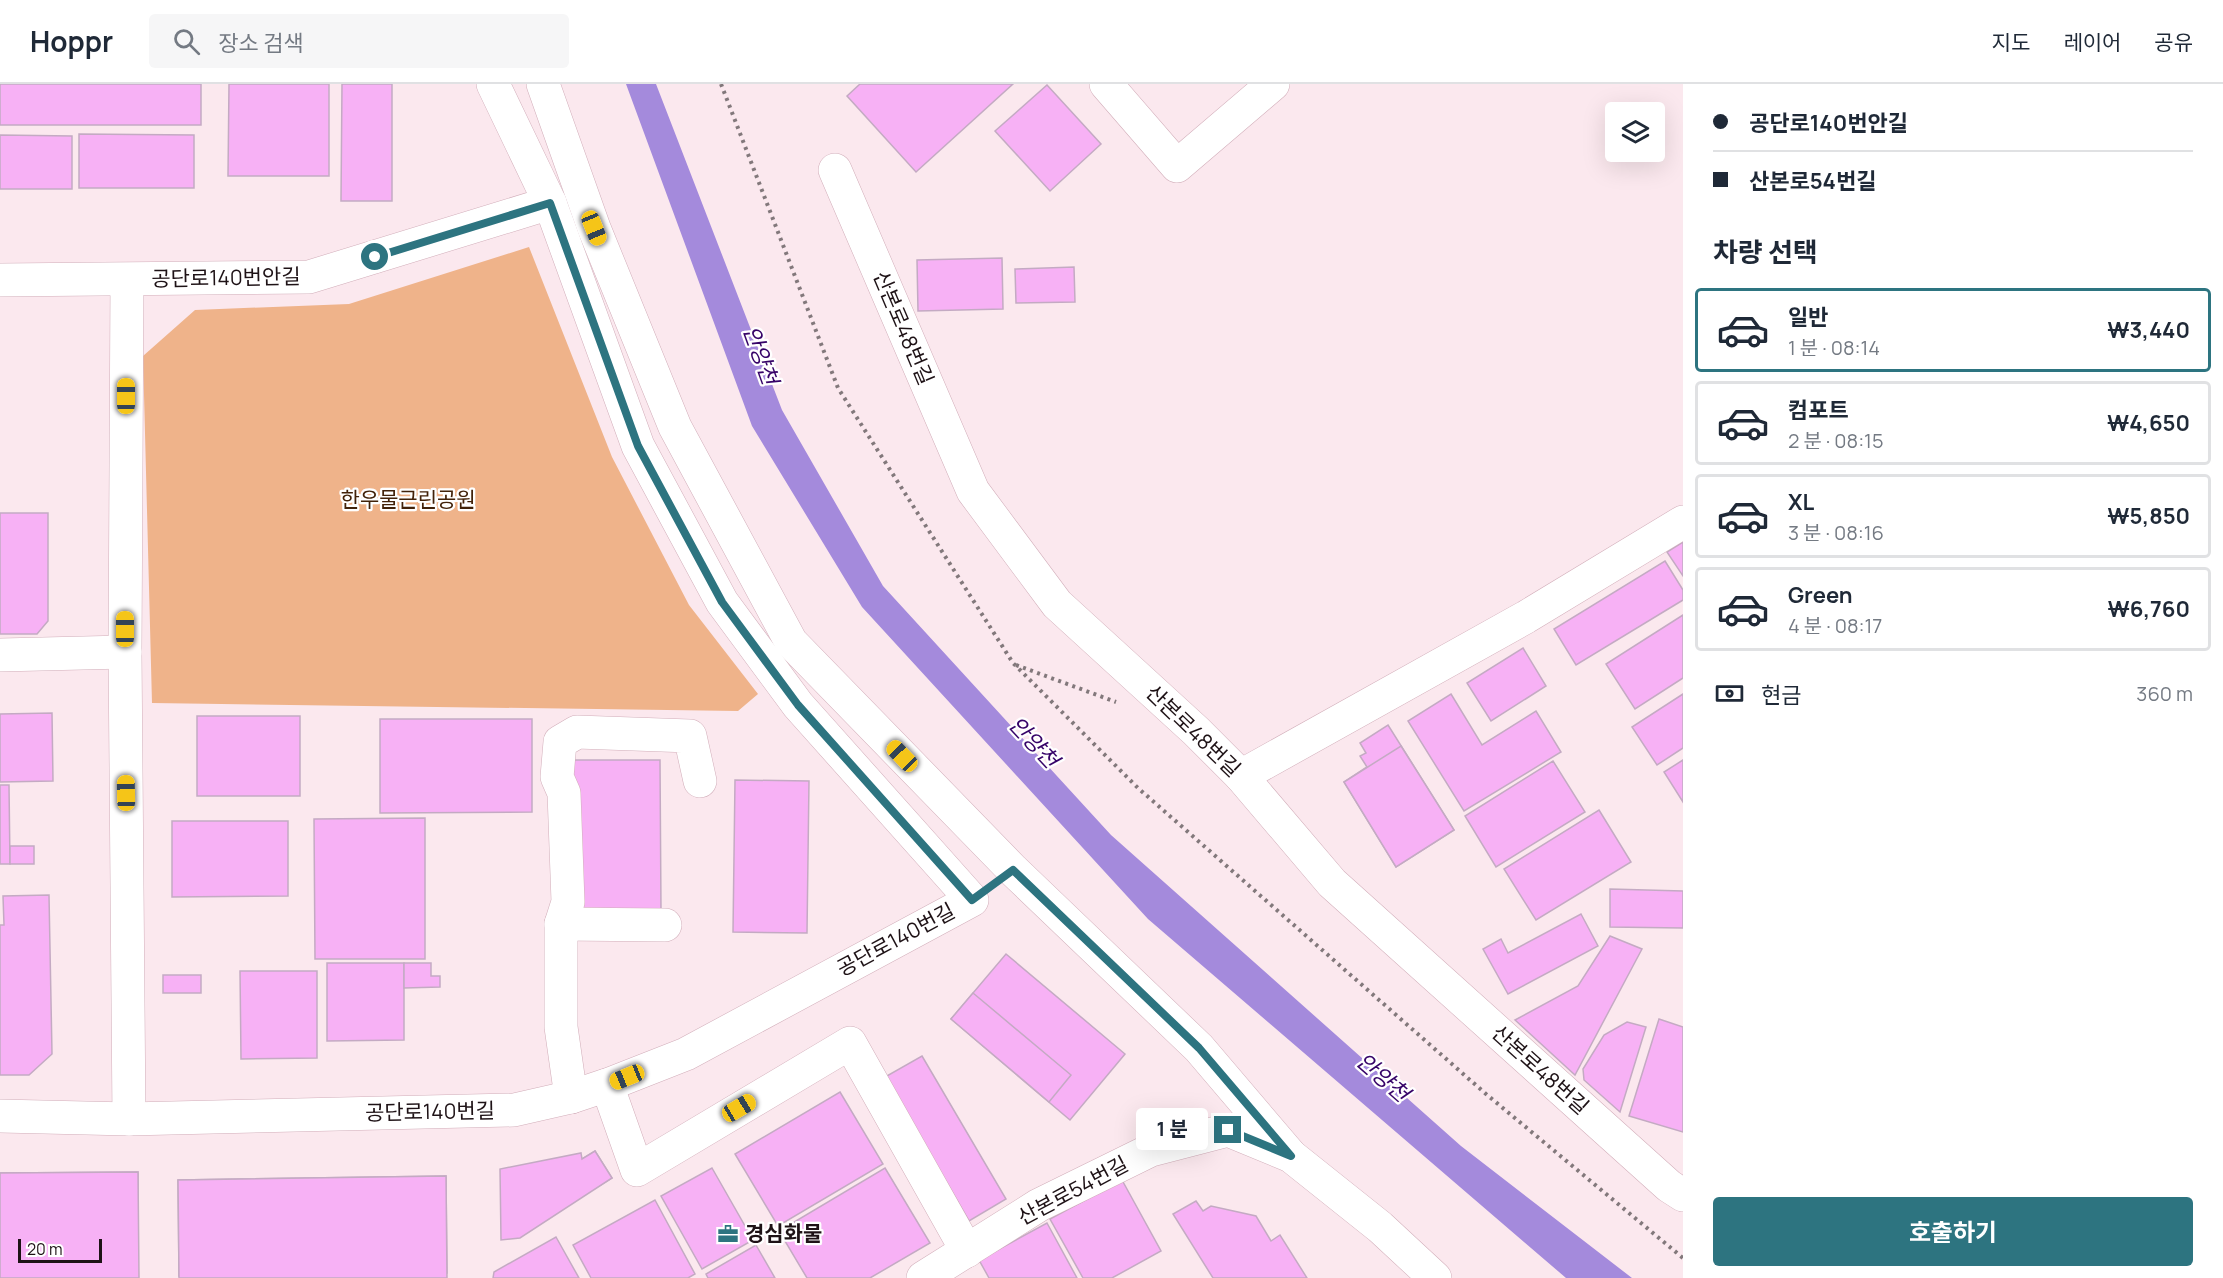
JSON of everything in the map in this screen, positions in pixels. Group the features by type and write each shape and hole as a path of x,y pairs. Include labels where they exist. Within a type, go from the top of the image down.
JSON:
{"street":[{"name":"공단로140번길","path":"0,1116 129,1119 514,1110 607,1085 686,1054 972,900 798,705 722,602 638,446 550,203 493,84"},
{"path":"543,84 594,228 675,427 791,642 1013,870 1199,1048 1291,1156"},
{"path":"1106,84 1177,166 1273,84"},
{"name":"산본로48번길","path":"835,170 973,491 1057,604 1196,731 1241,776 1332,883 1660,1178 1683,1195"},
{"name":"공단로140번안길","path":"0,280 309,277 550,203"},
{"path":"126,279 125,652 129,1119"},
{"path":"1241,776 1526,617 1683,522"},
{"path":"0,655 125,652"},
{"path":"571,1096 561,1027 561,924 568,902 564,793 557,777 560,742 577,732 690,736 700,781"},
{"path":"972,900 1013,870"},
{"path":"561,924 665,924"},
{"path":"607,1085 637,1170 850,1043 967,1251"},
{"name":"산본로54번길","path":"923,1278 1039,1205 1151,1150 1228,1130 1291,1156 1380,1227 1435,1278"}],"path":[{"path":"1013,663 1120,703"}],"shaded area":[{"path":"0,84 1683,84 1683,1278 0,1278"}],"green space":[{"name":"한우물근린공원","path":"529,247 612,457 689,605 758,694 738,711 152,703 143,356 195,310 349,304"}],"water":[{"name":"안양천","path":"626,84 656,84 782,410 883,586 1111,835 1461,1146 1632,1278 1566,1278 1148,919 862,607 752,426"}],"building":[{"path":"0,84 201,84 201,125 0,125"},
{"path":"229,84 329,84 329,176 228,176"},
{"path":"342,84 392,84 392,201 341,201"},
{"path":"860,84 1013,84 916,172 847,96"},
{"path":"1047,85 1101,144 1050,191 995,131"},
{"path":"79,134 194,135 194,188 79,188"},
{"path":"0,135 72,136 72,189 0,189"},
{"path":"1002,258 1003,309 918,311 917,260"},
{"path":"1074,267 1075,302 1016,303 1015,269"},
{"path":"0,513 48,513 48,621 37,634 0,634"},
{"path":"1683,542 1683,576 1667,552"},
{"path":"1665,561 1683,590 1683,600 1576,665 1554,629"},
{"path":"1683,615 1683,678 1635,709 1606,664"},
{"path":"1523,648 1546,686 1491,721 1467,683"},
{"path":"1451,694 1482,745 1536,711 1561,752 1464,811 1408,721"},
{"path":"1683,694 1683,748 1657,765 1632,727"},
{"path":"52,713 53,781 0,782 0,714"},
{"path":"197,716 300,716 300,796 197,796"},
{"path":"380,719 532,719 532,812 380,813"},
{"path":"1388,725 1454,830 1396,867 1344,782 1367,767 1360,756 1366,753 1360,743"},
{"path":"1401,746 1454,830 1396,867 1344,782"},
{"path":"573,760 660,760 661,911 573,911"},
{"path":"1683,760 1683,802 1664,772"},
{"path":"1553,761 1585,812 1496,867 1465,816"},
{"path":"735,780 809,781 807,933 733,932"},
{"path":"0,785 9,785 10,864 0,864"},
{"path":"1599,810 1631,862 1536,920 1504,869"},
{"path":"425,818 425,959 315,959 314,819"},
{"path":"172,821 288,821 288,896 172,897"},
{"path":"10,846 34,846 34,864 10,864"},
{"path":"1610,889 1683,891 1683,928 1610,927"},
{"path":"49,895 52,1054 29,1075 0,1075 0,925 4,925 3,896"},
{"path":"1581,914 1598,946 1508,994 1483,949 1501,939 1508,953"},
{"path":"1610,936 1642,949 1575,1075 1515,1020 1578,986"},
{"path":"1006,954 1125,1054 1070,1120 951,1019"},
{"path":"327,963 404,963 404,1040 327,1041"},
{"path":"404,963 431,963 431,976 440,976 440,987 404,988"},
{"path":"240,971 317,971 317,1058 241,1059"},
{"path":"163,975 201,975 201,993 163,993"},
{"path":"973,993 1071,1075 1049,1102 951,1019"},
{"path":"1659,1019 1683,1027 1683,1132 1629,1116"},
{"path":"1627,1022 1646,1027 1620,1112 1584,1080 1583,1069 1604,1035"},
{"path":"922,1056 1006,1199 969,1221 885,1077"},
{"path":"840,1092 883,1164 778,1226 735,1154"},
{"path":"595,1151 612,1178 599,1186 582,1159"},
{"path":"595,1151 612,1178 520,1238 501,1240 500,1169 581,1153 582,1159"},
{"path":"712,1168 753,1240 702,1269 661,1196"},
{"path":"885,1168 930,1243 870,1278 807,1278 779,1231"},
{"path":"138,1172 138,1222 63,1223 64,1278 0,1278 0,1173"},
{"path":"138,1172 139,1278 0,1278 0,1173"},
{"path":"446,1176 447,1273 179,1276 178,1180"},
{"path":"446,1176 447,1278 179,1278 178,1180"},
{"path":"1122,1180 1161,1251 1112,1278 1083,1278 1050,1219"},
{"path":"655,1200 695,1274 688,1278 591,1278 573,1245"},
{"path":"1196,1201 1203,1211 1211,1206 1256,1216 1271,1241 1280,1235 1307,1278 1213,1278 1173,1214"},
{"path":"1047,1223 1077,1278 989,1278 979,1260"},
{"path":"556,1237 579,1278 493,1278 494,1272"},
{"path":"756,1245 775,1278 708,1278 706,1274"}],"place":[{"name":"경심화물","path":"728,1234"}],"route":[{"path":"375,257 550,203 638,446 722,602 798,705 972,900 1013,870 1199,1048 1291,1156 1228,1130"}]}
